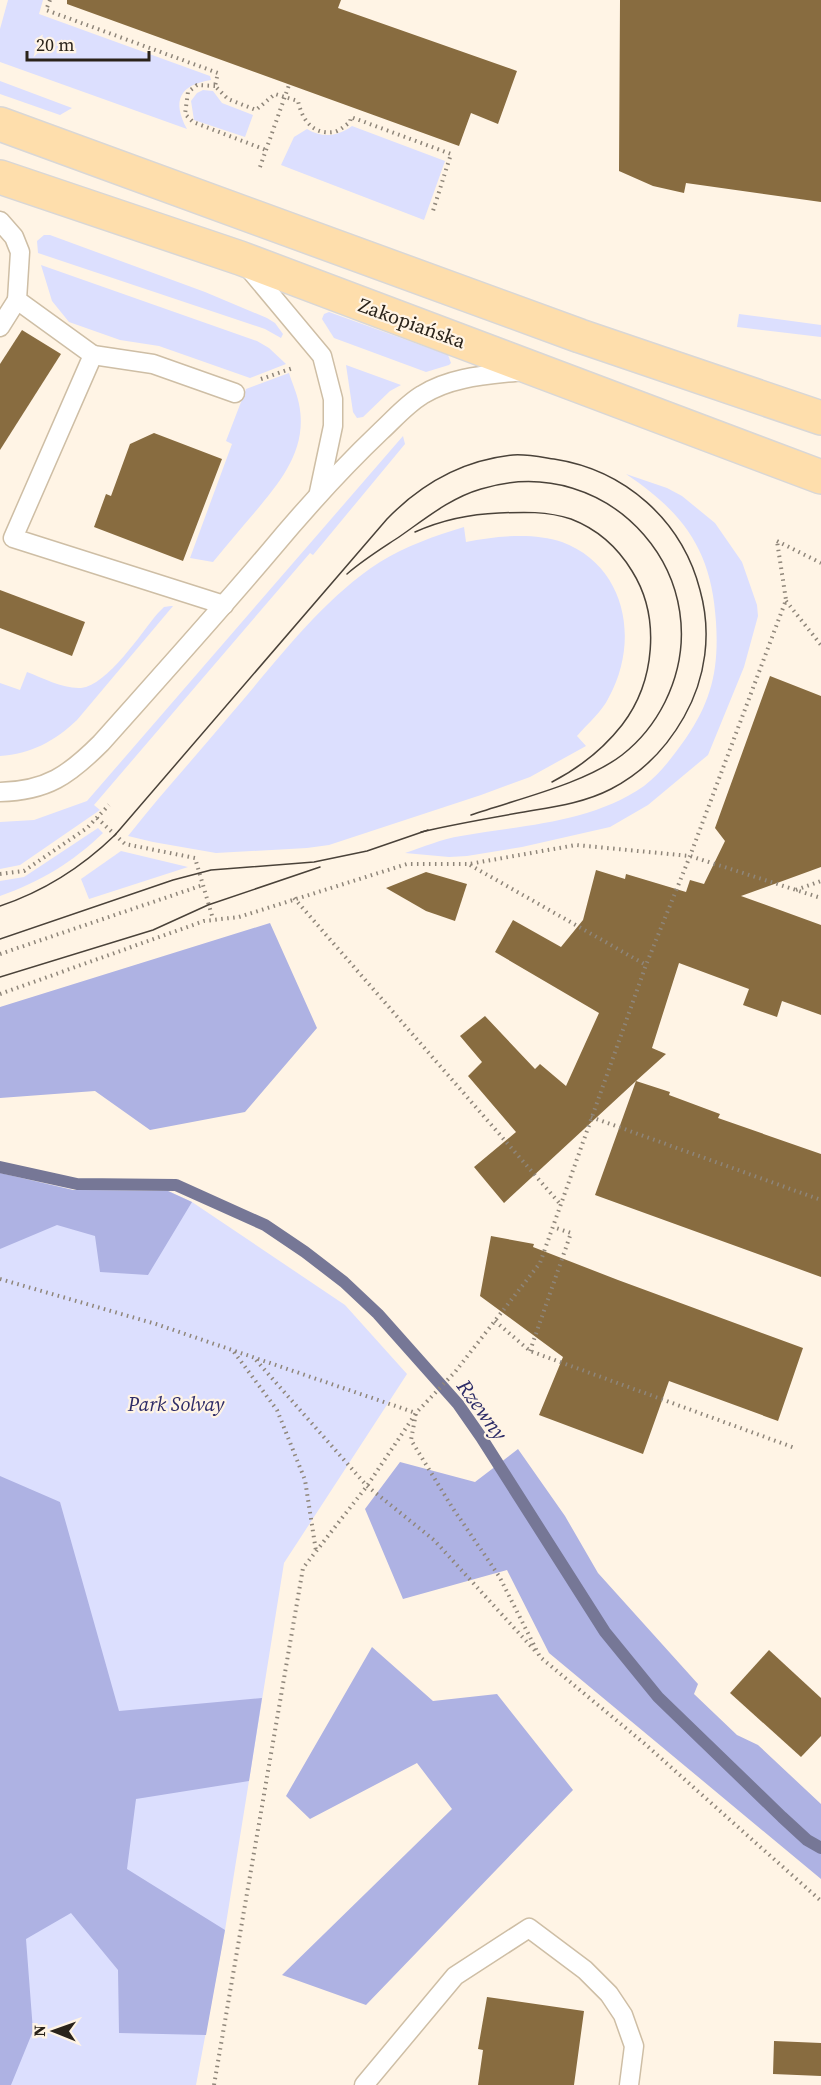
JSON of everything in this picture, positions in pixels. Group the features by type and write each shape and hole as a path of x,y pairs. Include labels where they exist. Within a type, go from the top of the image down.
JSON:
{"main road":[{"path":"0,124 580,336 821,418"},
{"name":"Zakopiańska","path":"0,177 240,258 821,477"}],"lane":[{"path":"0,221 14,237 20,252 17,300 0,327"},
{"path":"240,258 322,356 333,399 333,426 319,494"},
{"path":"17,300 93,355 153,364 235,393"},
{"path":"93,355 6,537 224,605"},
{"path":"0,792 26,790 50,783 80,764 224,605 356,454 422,395 440,386 470,377 537,369"},
{"path":"364,2085 454,1976 529,1928 585,1970 609,1994 623,2015 634,2046 629,2085"}],"path":[{"path":"50,0 46,10 218,73 215,86"},
{"path":"266,150 193,122 185,114 188,92 197,85 215,86 228,99 256,110 275,94 298,101 301,116 316,130 335,132 350,122 351,117 451,154 432,213"},
{"path":"260,167 289,85"},
{"path":"235,393 248,384 298,366"},
{"path":"821,562 777,541 786,600 821,645"},
{"path":"214,2085 303,1568 367,1486 416,1413 431,1400 455,1372 540,1263 646,965 690,856 786,600"},
{"path":"0,874 24,871 87,828 108,805"},
{"path":"97,818 125,844 195,858 213,919"},
{"path":"0,993 213,919 239,917 407,864 469,864 576,845 690,856 821,898"},
{"path":"469,864 646,965"},
{"path":"795,890 821,880"},
{"path":"0,954 203,885"},
{"path":"294,898 561,1205"},
{"path":"591,1117 821,1200"},
{"path":"530,1350 571,1233 553,1227"},
{"path":"0,1279 156,1324 416,1413"},
{"path":"495,1321 530,1350 795,1448"},
{"path":"234,1352 277,1410 305,1480 316,1551"},
{"path":"256,1359 367,1486 434,1540 540,1656 645,1744 821,1901"},
{"path":"416,1413 411,1440 452,1507 499,1576 540,1656"}],"green space":[{"path":"8,0 43,0 39,14 210,76 211,80 192,86 181,96 180,110 187,129 0,62 0,29"},
{"path":"0,81 72,108 60,115 0,94"},
{"path":"203,90 213,91 222,103 253,115 245,137 194,120 191,101 197,93"},
{"path":"352,126 445,161 424,220 281,165 294,137 307,129 318,134 330,135"},
{"path":"44,235 50,235 205,292 267,318 275,323 283,334 281,338 265,329 38,253 37,241"},
{"path":"41,265 257,341 269,348 286,364 250,378 159,346 120,340 69,322 52,301"},
{"path":"329,312 448,355 451,363 426,372 334,338 322,319 324,314"},
{"path":"739,314 821,325 821,337 737,327"},
{"path":"346,365 401,385 390,391 363,417 357,418 353,412"},
{"path":"289,373 298,400 301,420 300,435 290,462 275,488 213,562 190,558 232,444 226,441 246,389"},
{"path":"403,436 405,444 313,555 310,553 94,805 100,810 20,865 0,869 0,822 34,820 87,801"},
{"path":"626,474 667,488 682,496 715,523 742,562 757,605 758,616 744,667 708,755 648,805 610,827 522,847 467,856 449,857 405,853 454,837 556,821 602,808 644,786 667,764 695,724 708,697 715,669 716,622 708,574 701,554 679,519"},
{"path":"464,527 466,542 514,536 539,537 562,542 584,553 601,568 613,587 621,607 625,629 624,652 619,675 606,702 599,713 577,736 586,746 530,777 329,845 216,853 128,836 282,653 338,594 390,556 420,542"},
{"path":"173,606 69,727 42,745 11,755 0,756 0,683 20,690 27,672 67,687 81,688 91,685 113,668 164,607"},
{"path":"98,828 103,833 68,862 42,878 0,896 0,881 24,877"},
{"path":"121,851 188,867 89,899 81,879"},
{"name":"Park Solvay","path":"0,1173 73,1190 168,1191 192,1202 345,1305 407,1374 284,1563 225,1930 196,2085 0,2085"}],"shaded area":[{"path":"270,923 317,1028 245,1112 150,1130 95,1091 0,1098 0,1007"},
{"path":"0,1173 73,1190 168,1191 192,1202 148,1275 100,1272 95,1236 57,1225 0,1249"},
{"path":"518,1449 565,1516 598,1573 698,1684 694,1694 737,1735 758,1745 821,1804 821,1879 549,1653 507,1570 403,1599 365,1509 400,1462 475,1482"},
{"path":"0,1476 60,1502 119,1711 262,1698 249,1781 136,1799 127,1869 225,1930 206,2035 119,2033 118,1970 71,1913 26,1939 33,2031 11,2085 0,2085"},
{"path":"372,1647 433,1701 497,1694 573,1790 366,2005 282,1975 452,1809 417,1763 310,1819 286,1796"}],"building":[{"path":"67,0 341,0 338,8 517,71 498,124 471,113 459,146 67,4"},
{"path":"620,0 821,0 821,202 686,183 684,193 653,186 619,171"},
{"path":"22,330 61,354 0,450 0,364"},
{"path":"154,433 222,459 183,561 94,527 106,494 111,496 130,444"},
{"path":"0,590 85,622 72,656 0,628"},
{"path":"770,676 821,696 821,867 741,896 821,925 821,1015 782,1001 777,1017 743,1005 749,989 679,963 652,1048 666,1054 504,1203 474,1167 516,1132 468,1076 482,1062 460,1036 485,1016 535,1069 540,1064 566,1086 599,1013 495,952 513,920 561,947 583,920 596,870 625,879 626,874 686,892 690,880 704,884 725,841 715,828"},
{"path":"426,872 467,884 455,921 426,911 386,888"},
{"path":"636,1081 670,1092 669,1095 720,1114 718,1118 821,1154 821,1277 595,1195"},
{"path":"491,1236 534,1244 533,1247 618,1280 803,1348 778,1421 669,1381 643,1454 539,1415 563,1357 480,1296"},
{"path":"769,1650 821,1698 821,1736 801,1757 730,1693"},
{"path":"487,1997 584,2011 574,2085 478,2085 483,2050 478,2049"},
{"path":"774,2041 821,2043 821,2076 773,2074"}],"waterway":[{"name":"Rzewny","path":"0,1167 77,1184 176,1185 265,1225 344,1282 378,1314 458,1404 605,1632 658,1697 782,1817 807,1840 821,1848"}],"tram line":[{"path":"0,906 62,877 89,858 115,835 387,519 414,495 461,468 477,462 513,455 554,459 604,474 647,502 665,521 680,542 700,590 706,622 705,655 697,687 684,717 670,739 653,758 622,783 601,794 568,804 421,832"},
{"path":"347,574 448,503 481,489 528,482 573,488 612,507 644,535 667,570 680,612 680,656 665,702 646,731 622,755 589,774 550,790 471,815"},
{"path":"415,532 456,518 499,513 544,513 571,519 598,534 613,547 632,571 647,608 650,629 650,649 642,689 622,725 607,742 581,764 552,782"},
{"path":"0,939 173,880 211,870 314,862 367,851 428,830"},
{"path":"0,977 153,930 208,905 320,867"}]}
